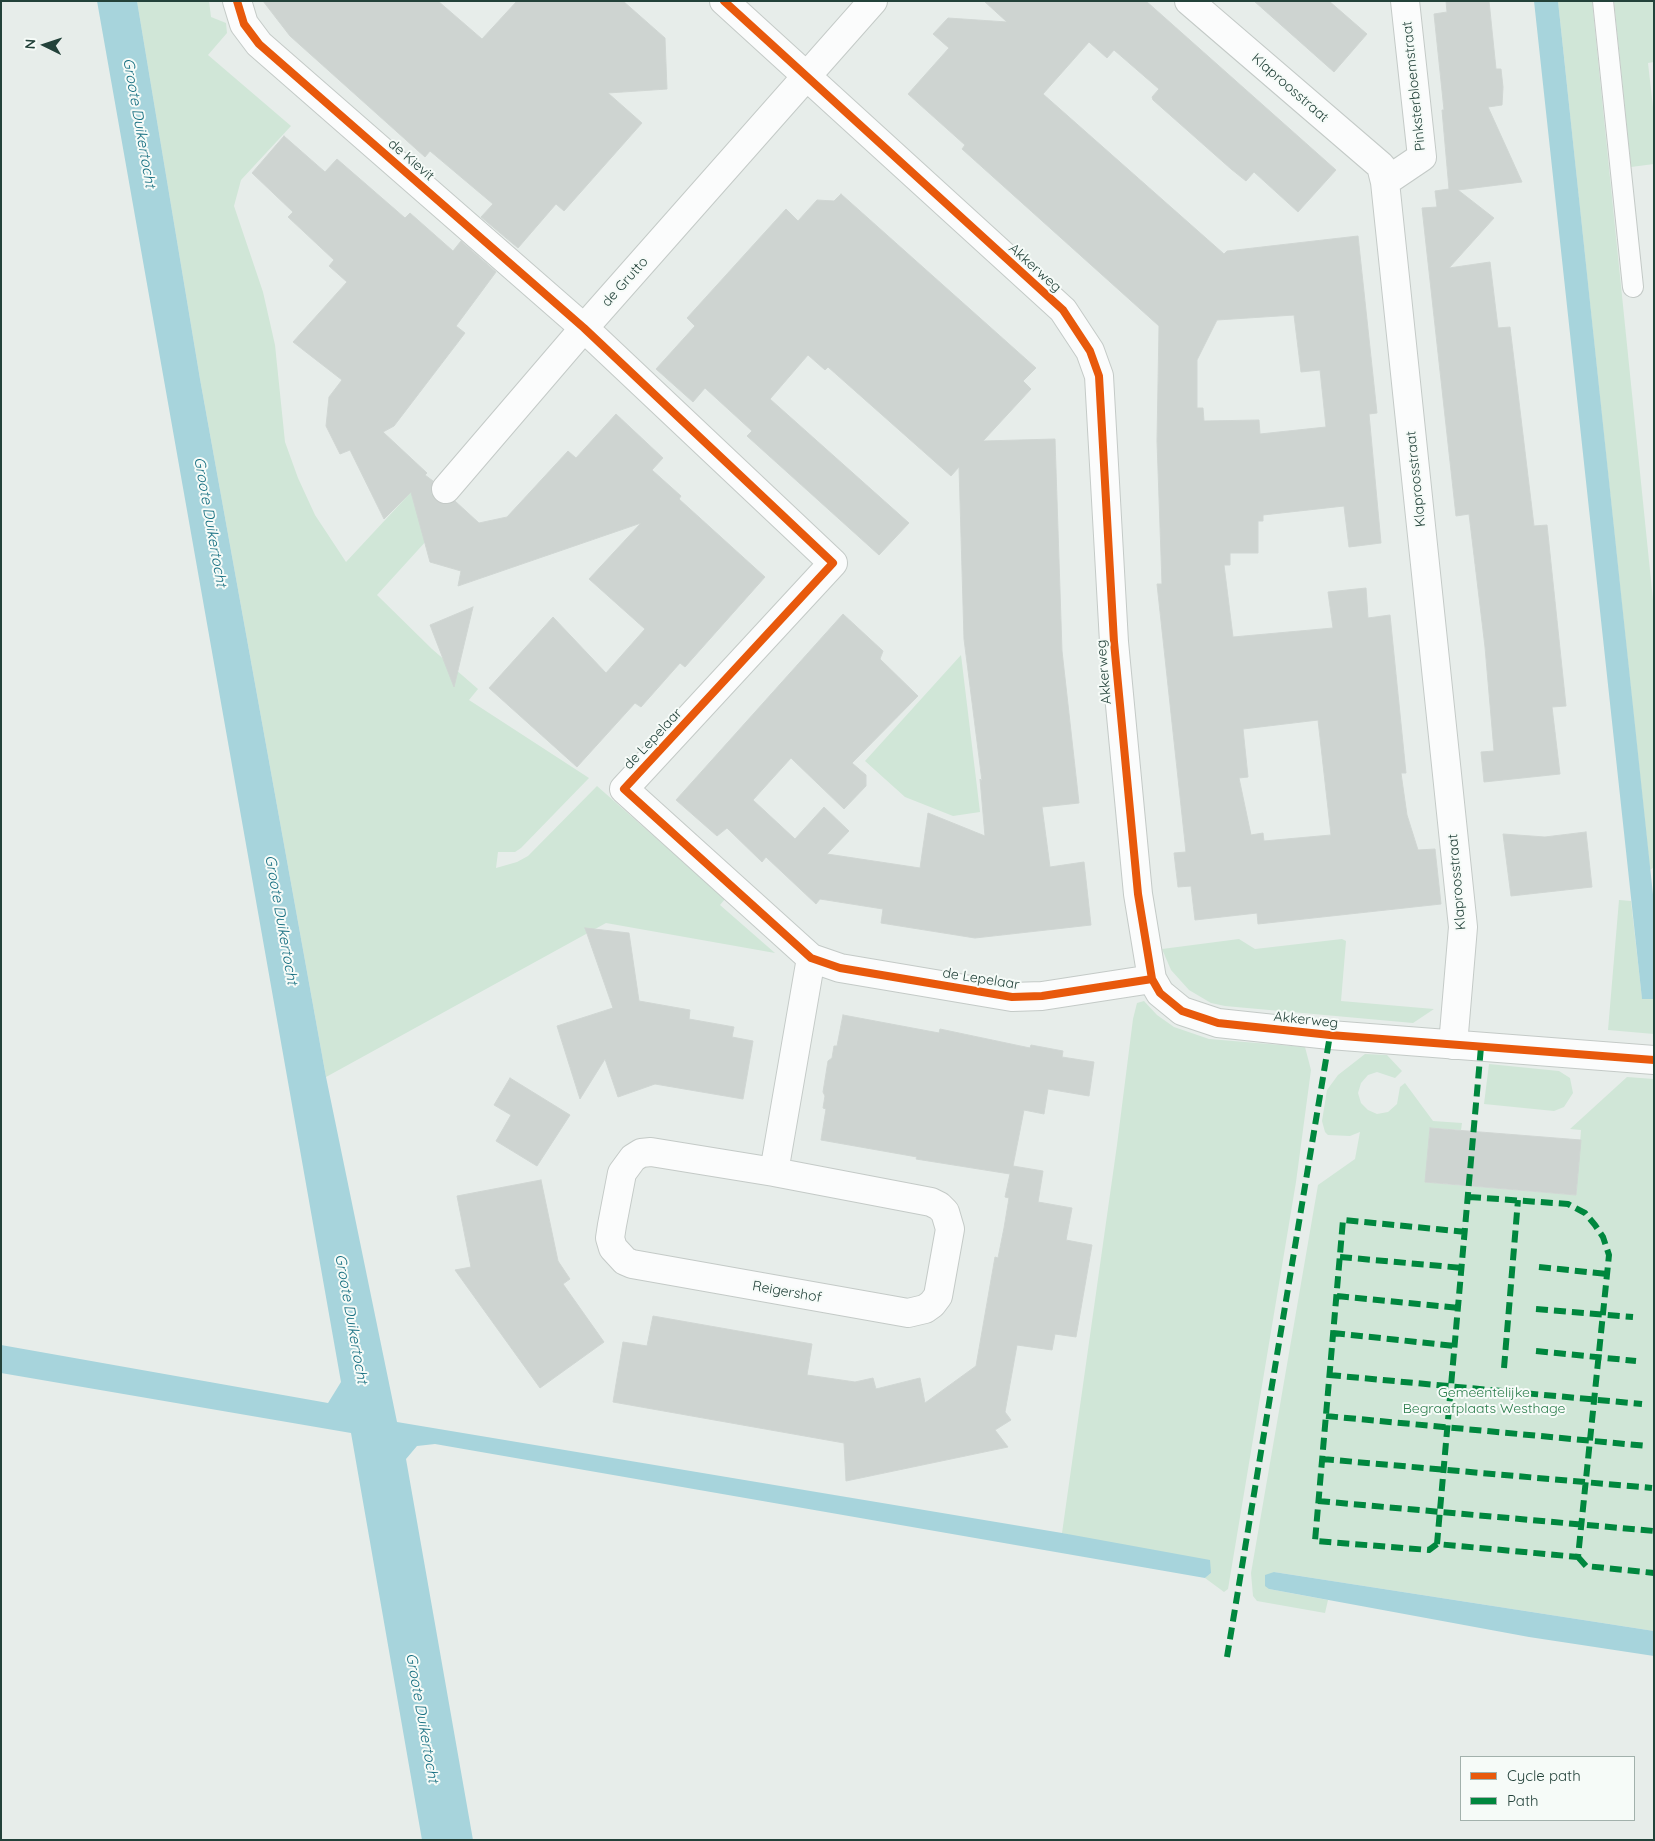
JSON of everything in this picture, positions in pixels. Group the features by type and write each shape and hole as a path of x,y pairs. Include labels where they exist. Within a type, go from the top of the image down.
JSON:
{"street":[{"name":"de Kievit","path":"237,1 244,24 259,44 584,328"},
{"name":"Akkerweg","path":"724,1 1063,310 1090,351 1099,376 1114,642 1138,894 1152,979 1160,993 1182,1011 1218,1023 1453,1045 1654,1060"},
{"name":"de Grutto","path":"446,489 584,328 808,78 873,1"},
{"name":"Klaproosstraat","path":"1188,1 1380,166 1385,182 1463,927 1453,1045"},
{"name":"Pinksterbloemstraat","path":"1385,182 1422,157 1405,1"},
{"name":"de Lepelaar","path":"584,328 833,563 624,789 812,958 840,968 1012,997 1042,996 1152,979"},
{"path":"774,1172 812,958"},
{"name":"Reigershof","path":"651,1152 774,1172 931,1202 939,1206 945,1212 950,1229 938,1296 932,1304 925,1310 908,1313 632,1264 625,1261 613,1248 610,1238 622,1173 626,1164 641,1153 651,1152"}],"lane":[{"path":"1603,1 1632,288"}],"green space":[{"path":"137,1 209,1 211,17 226,23 227,33 208,55 291,126 241,180 234,206 263,292 275,345 285,442 298,478 315,515 346,562 426,476 458,506 377,595 432,649 478,689 469,700 589,778 521,848 515,852 498,852 496,868 517,862 528,856 597,786 725,899 720,905 775,953 606,923 326,1077 200,379"},
{"path":"1558,1 1592,1 1654,610 1654,867 1650,870"},
{"path":"1614,1 1654,1 1654,62 1648,63 1654,116 1654,164 1631,167"},
{"path":"961,655 980,812 953,816 905,797 865,761"},
{"path":"1619,900 1631,901 1642,998 1654,999 1654,1034 1608,1030"},
{"path":"1239,939 1255,949 1342,939 1346,941 1341,1001 1434,1009 1413,1023 1225,1006 1211,1003 1189,990 1171,970 1162,949"},
{"path":"1144,1001 1157,1015 1174,1027 1209,1039 1305,1047 1311,1070 1296,1182 1228,1589 1224,1592 1205,1578 1211,1573 1062,1533 1133,1019 1137,1003"},
{"name":"Gemeentelijke Begraafplaats Westhage","path":"1365,1054 1387,1055 1402,1071 1395,1078 1377,1072 1368,1075 1361,1083 1358,1093 1361,1103 1368,1110 1377,1114 1388,1112 1397,1104 1400,1087 1405,1083 1433,1121 1462,1123 1461,1130 1430,1128 1426,1182 1456,1185 1576,1195 1581,1130 1570,1129 1627,1077 1654,1079 1654,1631 1274,1572 1269,1589 1328,1600 1325,1613 1257,1601 1253,1596 1251,1573 1318,1185 1355,1159 1360,1132 1350,1136 1328,1135 1325,1132 1322,1121 1327,1090 1338,1075"},
{"path":"1489,1064 1559,1071 1570,1078 1573,1093 1564,1107 1554,1111 1484,1104"}],"water":[{"name":"Groote Duikertocht","path":"97,1 137,1 200,379 326,1077 397,1422 1062,1533 1210,1560 1211,1573 1205,1578 435,1444 417,1446 406,1459 473,1840 422,1840 351,1433 1,1373 1,1345 328,1403 341,1382"},
{"path":"1534,1 1558,1 1654,904 1654,999 1642,999"},
{"path":"1274,1572 1654,1631 1654,1656 1529,1637 1269,1589 1265,1586 1265,1575"}],"building":[{"path":"263,1 438,1 482,39 517,1 623,1 665,38 667,89 608,93 642,123 564,211 556,204 518,248 481,217 493,204 430,151 425,157 290,36"},
{"path":"984,1 1146,1 1336,170 1298,212 1254,172 1246,181 1231,169 1153,100 1152,97 1159,89 1114,50 1107,58 1089,42 1043,94 1224,254 1227,251 1358,236 1377,413 1369,414 1381,543 1349,547 1344,506 1263,515 1263,521 1258,521 1258,553 1230,553 1230,565 1224,565 1233,637 1333,628 1328,592 1366,588 1368,618 1390,615 1406,773 1401,773 1407,815 1418,850 1435,849 1441,904 1258,924 1257,913 1195,920 1191,886 1178,887 1174,853 1186,852 1157,584 1162,584 1157,441 1159,326 962,149 965,145 908,94 949,48 933,34 948,18 1007,22","holes":["1294,315 1301,372 1320,370 1326,427 1260,434 1259,420 1204,421 1203,408 1197,408 1197,360 1217,320","1318,720 1331,835 1264,841 1263,833 1251,835 1239,778 1248,777 1243,729"]},
{"path":"1254,1 1329,1 1367,34 1334,72"},
{"path":"1446,1 1489,1 1496,69 1501,69 1503,87 1502,105 1488,107 1522,182 1458,190 1494,218 1449,268 1490,262 1498,328 1510,327 1534,526 1547,525 1566,706 1552,707 1560,774 1484,782 1481,752 1494,751 1485,647 1469,514 1456,516 1422,208 1437,207 1435,191 1449,189 1442,110 1444,110 1434,14 1447,12"},
{"path":"284,136 325,172 337,159 405,218 410,213 453,251 461,241 496,272 456,326 465,333 394,426 383,432 427,473 425,475 433,481 431,494 436,500 444,504 455,501 479,523 507,517 568,451 576,458 616,414 663,458 652,470 681,496 679,499 765,577 685,667 680,663 641,707 635,703 577,767 489,688 553,617 606,673 645,629 589,579 641,523 458,586 461,571 430,562 411,492 384,519 350,450 340,454 326,426 329,397 342,380 293,342 347,282 329,266 334,260 288,217 293,212 252,173"},
{"path":"841,194 1036,368 1023,381 1031,389 983,441 1055,439 1062,651 1079,803 1042,807 1050,867 1084,862 1091,925 975,938 881,923 883,909 820,899 816,904 766,857 762,862 727,828 717,836 676,800 843,614 883,651 880,659 918,696 852,763 866,775 866,786 844,809 791,758 753,800 795,839 824,807 849,831 827,854 920,868 928,813 985,836 980,779 982,781 964,639 959,467 951,476 828,367 825,370 808,355 770,399 909,523 879,555 747,436 752,431 705,388 693,402 656,369 695,326 687,318 786,209 798,221 817,200 834,201"},
{"path":"473,607 454,687 430,625"},
{"path":"1586,832 1592,887 1511,896 1503,834 1545,837"},
{"path":"585,928 629,933 639,1001 690,1010 689,1019 734,1027 732,1037 753,1041 743,1099 655,1084 618,1097 605,1059 580,1099 557,1026 613,1008"},
{"path":"843,1015 939,1033 940,1029 1030,1048 1031,1045 1063,1051 1062,1057 1094,1062 1089,1096 1048,1089 1044,1114 1024,1110 1013,1166 1043,1171 1038,1202 1072,1208 1066,1240 1092,1245 1076,1337 1055,1334 1052,1350 1017,1345 1005,1412 1011,1420 995,1430 1008,1447 846,1481 844,1443 613,1402 623,1342 647,1346 653,1316 812,1344 807,1375 855,1382 873,1378 876,1389 920,1378 925,1403 976,1366 995,1257 998,1258 1004,1228 1009,1198 1005,1197 1010,1174 916,1159 917,1157 821,1140 826,1109 823,1108 825,1096 823,1092 828,1061 832,1058 834,1046 837,1046"},
{"path":"510,1078 570,1115 537,1166 496,1141 511,1115 494,1105"},
{"path":"1430,1128 1581,1140 1576,1195 1425,1182"},
{"path":"541,1180 558,1261 570,1279 563,1284 604,1342 540,1388 455,1270 471,1267 457,1196"}],"marked path":[{"path":"1227,1657 1330,1035"},
{"path":"1469,1197 1568,1204 1585,1213 1595,1225 1603,1237 1609,1255 1578,1557 1437,1544 1481,1047"},
{"path":"1504,1368 1518,1200"},
{"path":"1437,1544 1429,1550 1315,1541 1343,1220 1466,1232"},
{"path":"1340,1257 1463,1268"},
{"path":"1539,1267 1607,1274"},
{"path":"1337,1296 1459,1308"},
{"path":"1536,1309 1633,1317"},
{"path":"1333,1333 1455,1346"},
{"path":"1536,1351 1636,1361"},
{"path":"1329,1375 1642,1404"},
{"path":"1326,1416 1647,1446"},
{"path":"1322,1459 1652,1488"},
{"path":"1318,1501 1654,1531"},
{"path":"1578,1557 1586,1566 1654,1573"}],"cycle path":[{"path":"237,1 244,24 259,44 584,328 833,563 624,789 811,958 840,968 1012,997 1042,996 1152,979"},
{"path":"724,1 1063,310 1090,351 1099,376 1114,642 1138,894 1152,979 1160,993 1182,1011 1218,1023 1330,1035 1654,1060"}]}
